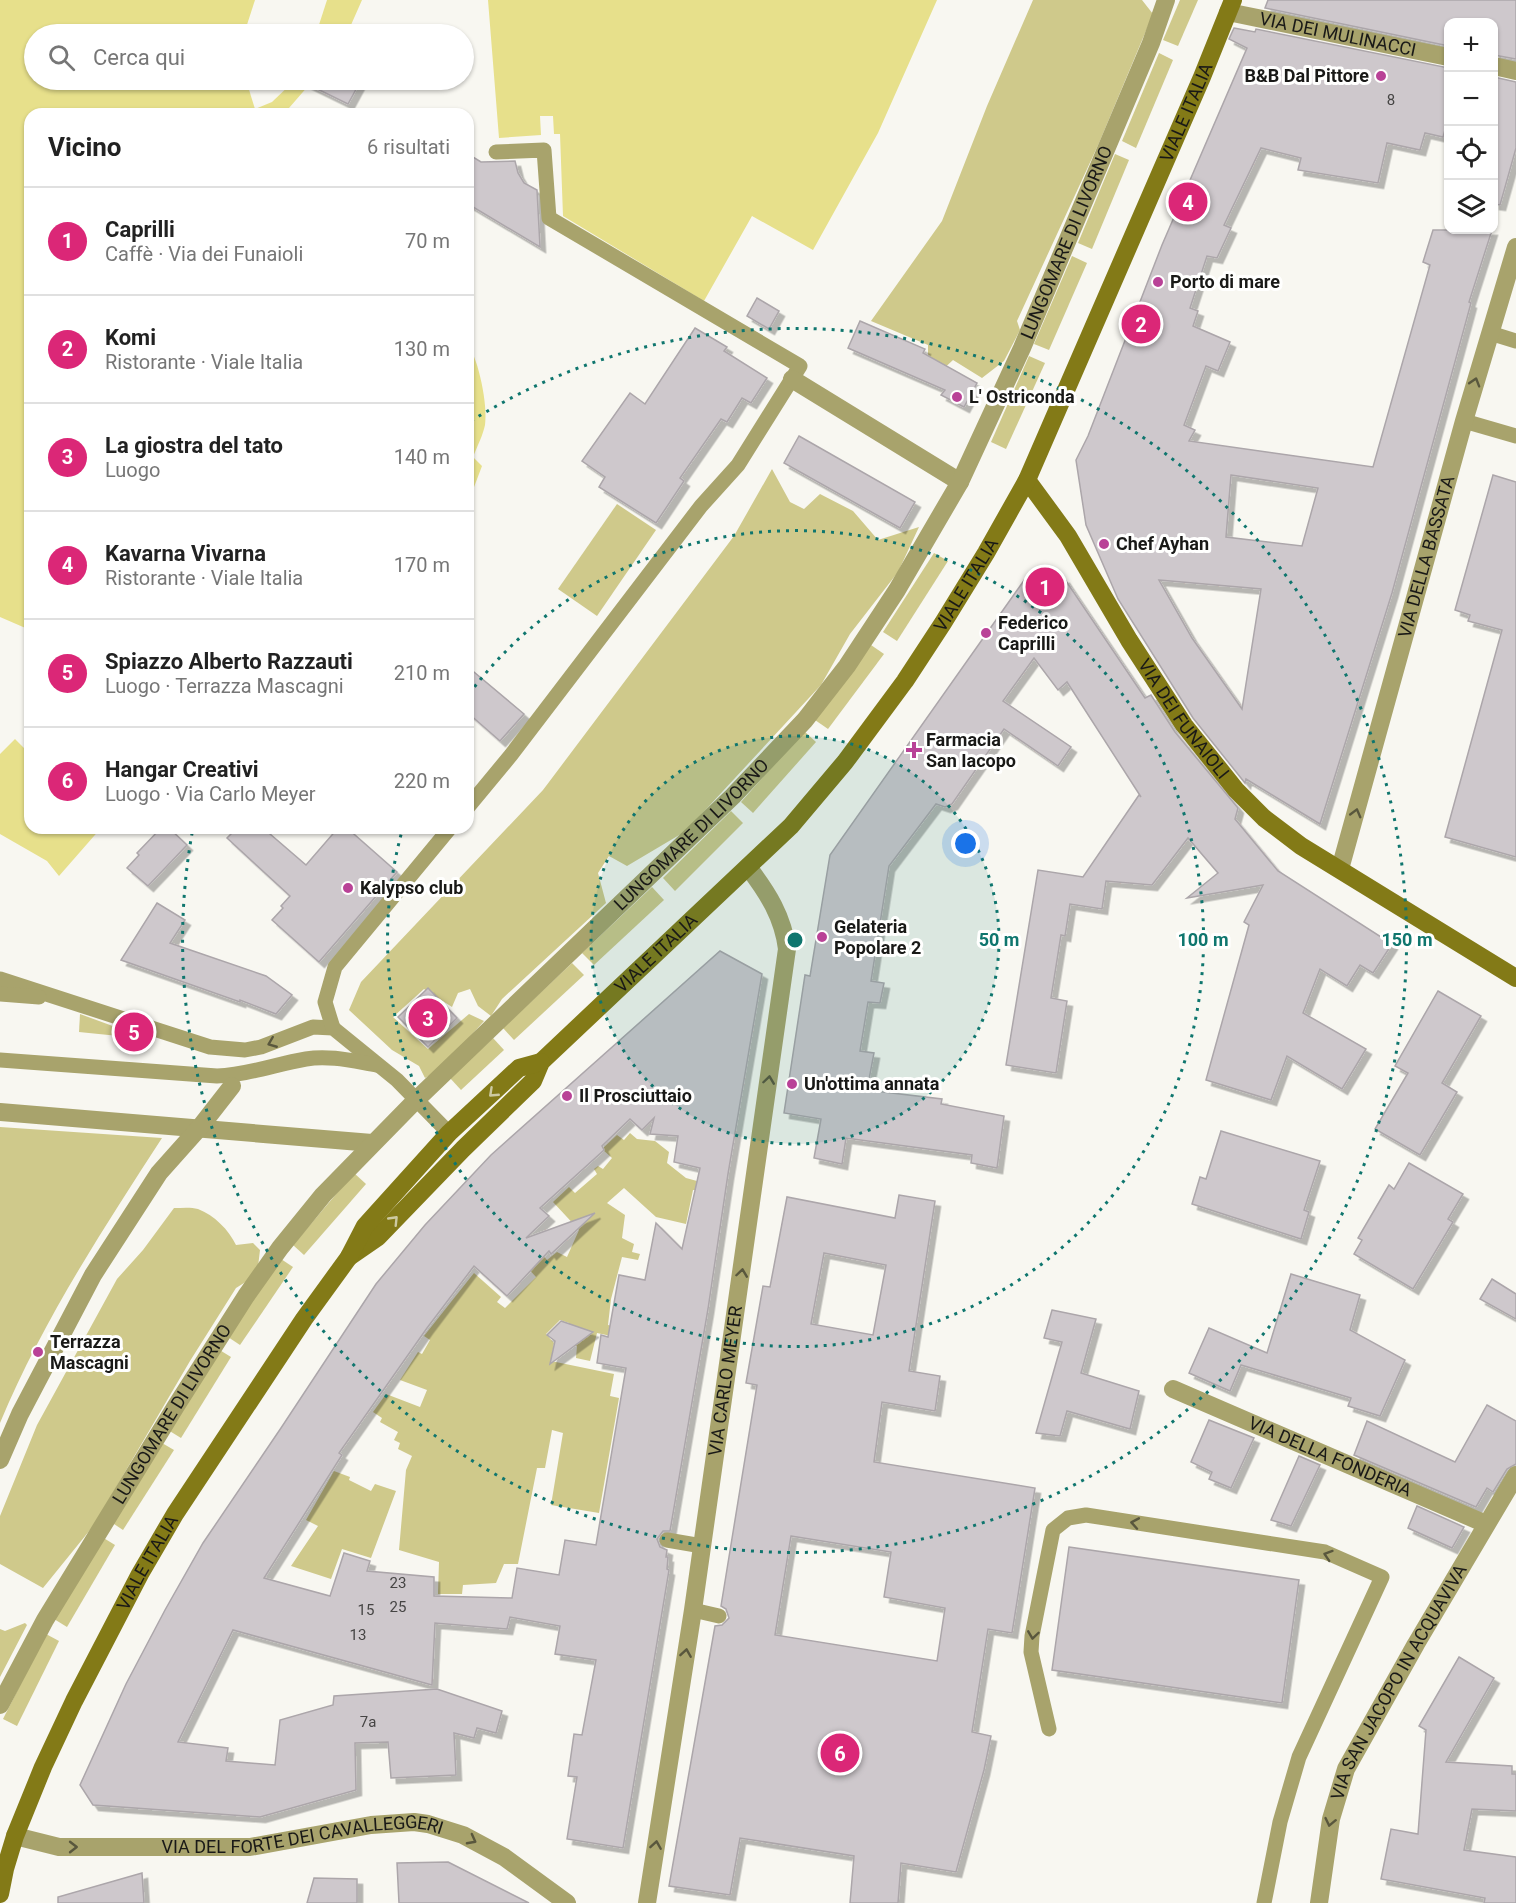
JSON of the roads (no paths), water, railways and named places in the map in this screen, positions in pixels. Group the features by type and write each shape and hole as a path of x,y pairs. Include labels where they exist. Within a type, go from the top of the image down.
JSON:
{"main road":[{"name":"VIALE ITALIA","path":"349,1257 378,1237 533,1081 541,1062 791,826 824,789 905,681 979,566 1027,480 1231,6"},
{"name":"VIA DEI FUNAIOLI","path":"1027,480 1068,537 1129,640 1184,725 1236,790 1264,818 1301,846 1516,978"},
{"name":"VIALE ITALIA","path":"0,1894 15,1836 69,1711 140,1574 220,1444 322,1292 349,1257 364,1226 449,1133 519,1068 541,1062"}],"street":[{"name":"LUNGOMARE DI LIVORNO","path":"0,1705 51,1610 116,1503 246,1296 279,1248 323,1195 372,1143 733,796 805,720 841,675 871,630 960,482 1035,316 1151,43 1166,0"},
{"name":"VIA DEI MULINACCI","path":"1231,6 1444,56"},
{"path":"1498,67 1516,71"},
{"name":"VIA DELLA BASSATA","path":"1340,869 1464,420 1516,247"},
{"path":"792,380 960,482"},
{"name":"VIA CARLO MEYER","path":"647,1903 693,1610 787,949 779,916 772,900 748,867"},
{"path":"0,1460 20,1414 93,1275 159,1173 200,1127 225,1081"},
{"path":"0,1112 372,1143"},
{"name":"VIA DELLA FONDERIA","path":"1173,1389 1486,1524"},
{"name":"VIA SAN JACOPO IN ACQUAVIVA","path":"1319,1903 1331,1819 1346,1769 1416,1644 1516,1475"},
{"name":"VIA DEL FORTE DEI CAVALLEGGERI","path":"15,1836 59,1846 250,1847 371,1825 421,1823 463,1835 504,1857 567,1903"}],"lane":[{"path":"474,800 511,755 701,506 738,465 800,366 549,218 544,150 496,152"},
{"path":"1490,333 1516,341"},
{"path":"1464,420 1516,436"},
{"path":"333,1028 325,1002 334,967 445,834"},
{"path":"0,979 201,1044 245,1050 261,1047 313,1027 333,1028 397,1080 449,1133"},
{"path":"0,994 65,999"},
{"path":"307,1058 300,1052 297,1043 301,1036 313,1027"},
{"path":"0,1060 225,1081 239,1075 307,1058 331,1057 377,1065"},
{"path":"1049,1729 1031,1652 1032,1636 1053,1530 1068,1518 1086,1515 1325,1552 1382,1577 1299,1757 1280,1822 1264,1903"},
{"path":"667,1540 702,1546"},
{"path":"693,1610 719,1616"}],"place":[{"name":"B&B Dal Pittore","path":"1381,76"},
{"name":"Kavarna Vivarna","path":"1188,202"},
{"name":"Porto di mare","path":"1158,282"},
{"name":"Komi","path":"1141,324"},
{"name":"L' Ostriconda","path":"957,397"},
{"name":"Chef Ayhan","path":"1104,544"},
{"name":"Caprilli","path":"1045,587"},
{"name":"Federico Caprilli","path":"986,633"},
{"name":"Farmacia San Iacopo","path":"914,750"},
{"name":"Kalypso club","path":"348,888"},
{"name":"Gelateria Popolare 2","path":"822,937"},
{"name":"La giostra del tato","path":"428,1018"},
{"name":"Spiazzo Alberto Razzauti","path":"134,1032"},
{"name":"Un'ottima annata","path":"792,1084"},
{"name":"Il Prosciuttaio","path":"567,1096"},
{"name":"Terrazza Mascagni","path":"38,1352"},
{"name":"Hangar Creativi","path":"840,1753"}]}
